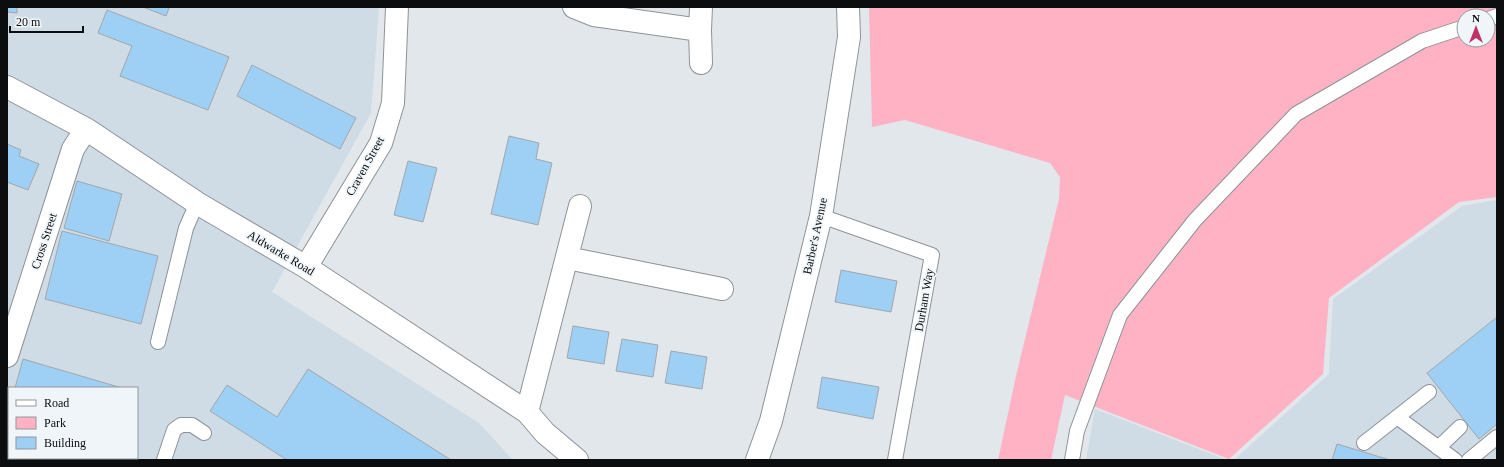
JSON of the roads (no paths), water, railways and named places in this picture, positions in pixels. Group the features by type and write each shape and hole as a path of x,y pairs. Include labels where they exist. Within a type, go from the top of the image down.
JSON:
{"street":[{"name":"Craven Street","path":"306,267 381,143 393,103 397,7"},
{"path":"574,7 594,15 700,30"},
{"path":"701,7 701,63"},
{"name":"Barber's Avenue","path":"757,460 771,421 821,216 849,37 848,7"},
{"name":"Aldwarke Road","path":"7,87 86,129 197,203 306,267 527,412 545,433 577,460"},
{"name":"Cross Street","path":"7,356 73,149 86,129"},
{"path":"527,412 580,206"},
{"path":"567,258 722,289"},
{"name":"Aldwarke Road","path":"545,433 553,460"}],"lane":[{"path":"1072,460 1077,431 1120,315 1195,220 1296,114 1422,41 1456,30"},
{"path":"158,342 186,228 197,203"},
{"name":"Durham Way","path":"821,216 932,255 894,460"},
{"path":"1364,444 1429,392"},
{"path":"1397,417 1455,460"},
{"path":"164,460 174,430 181,425 192,426 204,433"},
{"path":"1438,448 1460,427"},
{"path":"1468,460 1497,437"}]}
